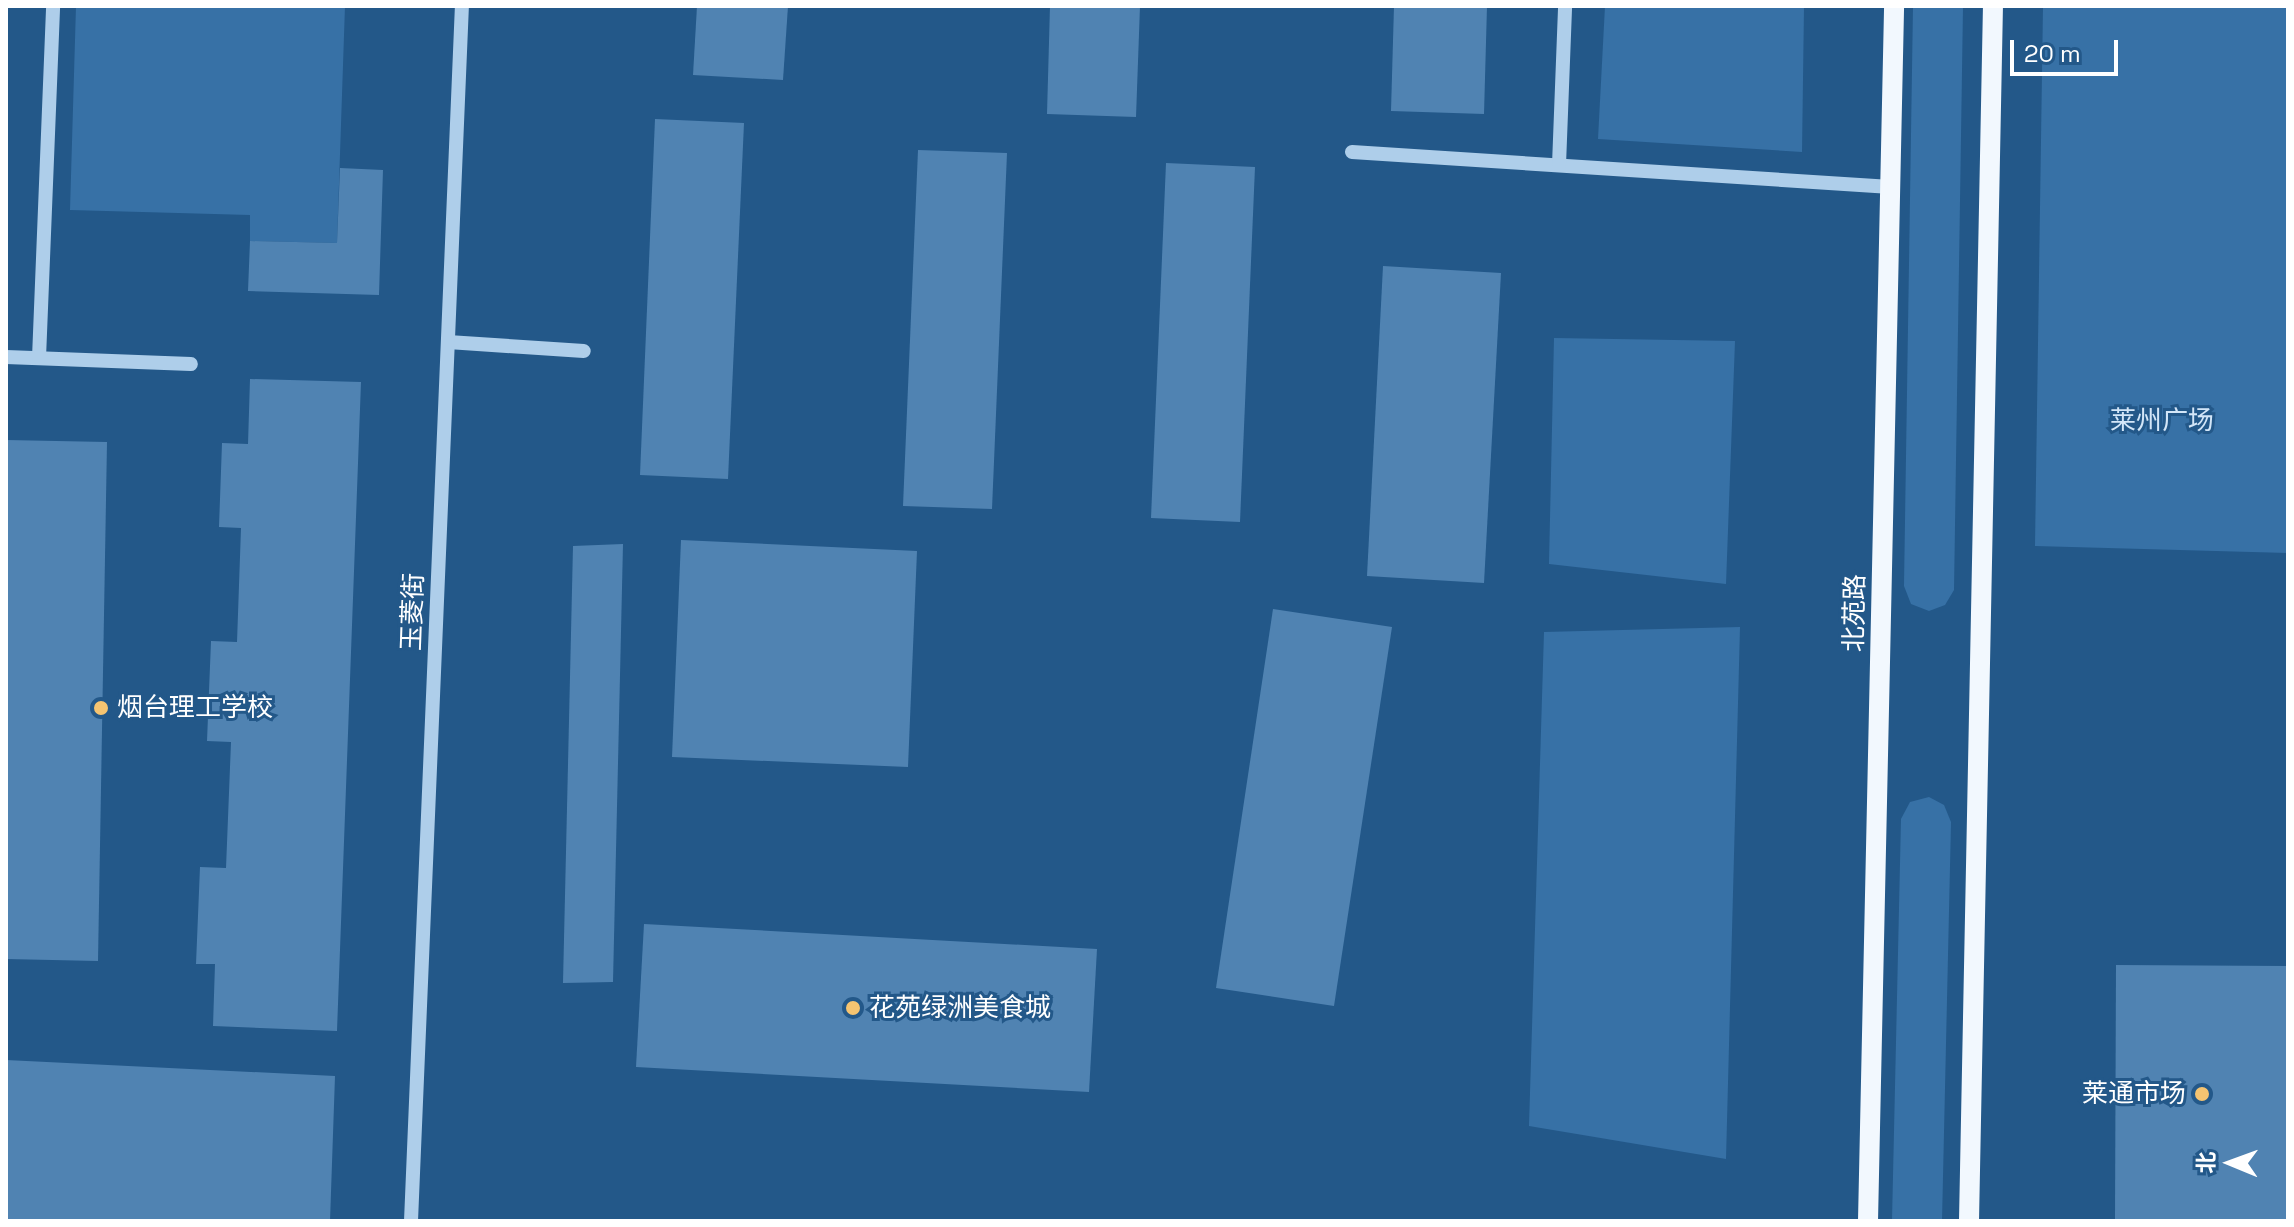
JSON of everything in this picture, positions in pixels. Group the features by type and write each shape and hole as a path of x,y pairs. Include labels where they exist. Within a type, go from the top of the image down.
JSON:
{"main road":[{"name":"北苑路","path":"1868,1221 1894,6"},
{"path":"1969,1221 1993,6"}],"street":[{"path":"39,358 53,6"},
{"name":"玉菱街","path":"411,1221 462,6"},
{"path":"1559,165 1565,6"},
{"path":"1352,152 1891,187"},
{"path":"448,342 584,351"},
{"path":"6,357 191,364"}],"green space":[{"path":"76,6 345,6 337,243 250,241 250,215 70,210"},
{"path":"1605,6 1804,6 1802,152 1598,139"},
{"path":"1913,6 1963,6 1954,590 1945,605 1929,611 1911,604 1904,586"},
{"name":"莱州广场","path":"2043,6 2288,6 2288,553 2035,546"},
{"path":"1554,338 1735,341 1726,584 1549,564"},
{"path":"1740,627 1726,1159 1529,1126 1544,632"},
{"path":"1929,797 1944,805 1951,822 1942,1221 1892,1221 1901,819 1910,802"}],"building":[{"path":"697,6 788,6 783,80 693,75"},
{"path":"1050,6 1140,6 1136,117 1047,114"},
{"path":"1394,6 1487,6 1484,114 1391,111"},
{"path":"655,119 744,123 728,479 640,475"},
{"path":"918,150 1007,153 992,509 903,506"},
{"path":"1166,163 1255,167 1240,522 1151,518"},
{"path":"340,168 383,170 379,295 248,291 250,241 337,243"},
{"path":"1383,266 1501,273 1484,583 1367,576"},
{"path":"250,379 361,382 337,1031 213,1026 215,964 196,964 200,867 226,868 231,742 207,741 211,641 237,642 241,528 219,527 222,443 248,444"},
{"path":"6,440 107,442 98,961 6,959"},
{"path":"681,540 917,551 908,767 672,757"},
{"path":"623,544 613,982 563,983 573,546"},
{"path":"1273,609 1392,627 1334,1006 1216,988"},
{"path":"644,924 1097,949 1089,1092 636,1067"},
{"name":"莱通市场","path":"2116,965 2288,966 2288,1221 2115,1221"},
{"path":"6,1060 335,1076 330,1221 6,1221"}],"place":[{"name":"烟台理工学校","path":"101,708"},
{"name":"花苑绿洲美食城","path":"853,1008"},
{"name":"莱通市场","path":"2202,1094"}]}
